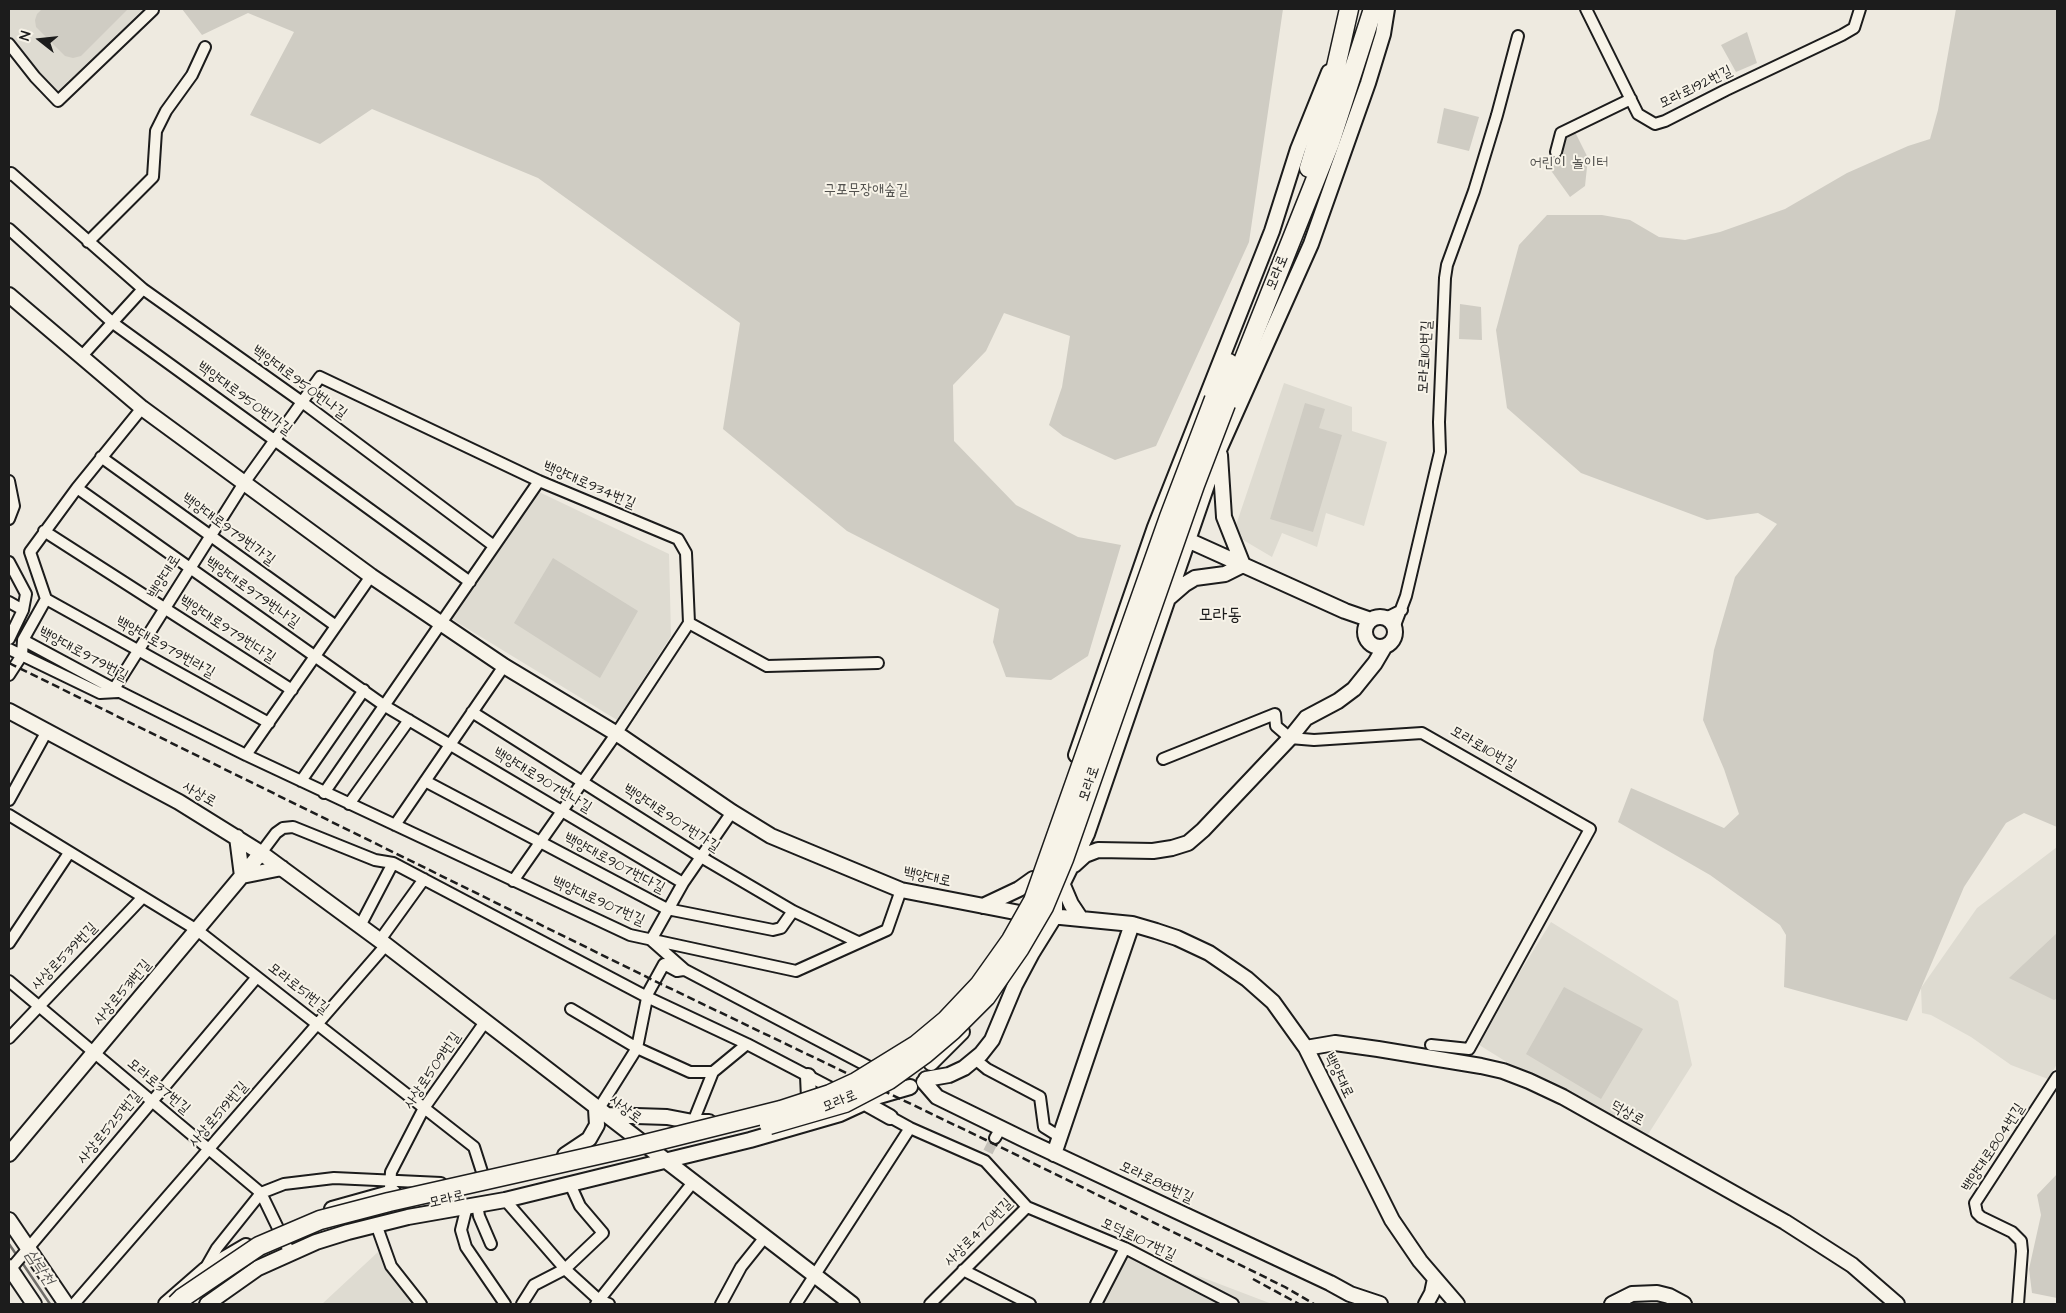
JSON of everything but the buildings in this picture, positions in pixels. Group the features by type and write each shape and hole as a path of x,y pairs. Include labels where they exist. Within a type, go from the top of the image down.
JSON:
{"highway":[{"name":"모라로","path":"194,1304 263,1255 325,1229 782,1122 845,1103 889,1080 925,1054 952,1031 986,997 1020,948 1044,907 1064,859 1195,485 1220,402 1304,186 1326,111 1349,9"},
{"name":"모라로","path":"176,1304 259,1246 320,1220 389,1202 633,1147 781,1110 830,1094 856,1082 916,1044 946,1020 979,985 1011,940 1033,901 1162,536 1330,144 1373,9"}],"main road":[{"name":"모라로","path":"925,1080 950,1075 964,1068 992,1040 1049,916 1062,883 1087,834 1219,450 1311,244 1370,75 1383,34 1387,9"},
{"name":"모라로","path":"911,1045 934,1029 968,992 1002,945 1020,913 1154,527 1272,231 1298,149 1340,44"},
{"name":"백양대로","path":"9,296 142,408 371,576 504,666 616,734 771,836 901,890 1020,913 1132,924 1177,938 1209,953 1247,978 1273,1002 1306,1048 1392,1220 1420,1261 1457,1304"},
{"path":"1219,450 1224,517 1243,565"},
{"path":"1154,527 1188,540 1345,611 1368,625 1367,640 1378,645"},
{"path":"1168,598 1195,578 1226,574 1243,565"},
{"name":"모라로110번길","path":"1368,625 1378,617 1390,623"},
{"path":"1068,870 1085,855 1098,850 1153,851 1188,843 1204,830 1290,738 1306,718 1354,690 1367,661 1378,645 1392,640 1390,623"},
{"name":"사상로","path":"9,711 179,802 261,853 383,943 852,1304"},
{"path":"1063,792 1077,782 1087,780 1093,782 1099,788 1100,793"},
{"path":"1087,834 1098,850"},
{"path":"237,837 242,876 282,868"},
{"name":"사상로531번길","path":"9,1154 261,853"},
{"path":"983,906 1019,889 1032,879"},
{"path":"1062,883 1071,904 1081,919"},
{"name":"모라로","path":"931,1063 1006,983 1049,916"},
{"path":"1054,1154 1132,924"},
{"name":"덕상로","path":"1306,1048 1335,1044 1378,1049 1481,1066 1503,1071 1529,1081 1563,1096 1785,1222 1847,1261 1897,1304"},
{"path":"911,1045 924,1050 931,1063 931,1070 925,1080 918,1085 910,1087 899,1084 890,1074 889,1064 892,1054 897,1048 911,1045"},
{"name":"모라로","path":"166,1304 205,1270 280,1229 355,1202 390,1187 441,1183 483,1175 809,1098 835,1090 889,1064"},
{"path":"808,1076 809,1098"},
{"name":"모라로88번길","path":"925,1080 937,1097 998,1133 1054,1154 1350,1294 1380,1304"},
{"name":"모라로","path":"207,1304 258,1268 324,1240 376,1224 505,1200 809,1124 910,1087"},
{"path":"884,1095 890,1117"},
{"path":"866,1103 890,1117"},
{"path":"565,1155 589,1139 597,1124 600,1111 667,1117 693,1122 709,1122"},
{"path":"687,1155 689,1177"},
{"path":"9,1220 27,1251 66,1304"},
{"path":"11,1268 34,1304"},
{"path":"1426,1304 1432,1293 1435,1279"},
{"path":"1612,1304 1632,1294 1657,1293 1669,1296 1684,1304"}],"street":[{"name":"모라로192번길","path":"1586,9 1638,114 1655,124 1665,121 1842,35 1854,28 1860,9"},
{"path":"9,44 34,77 58,101 153,10"},
{"name":"모라로110번길","path":"1390,623 1402,610 1440,452 1439,422 1447,265 1474,191 1499,110 1518,36"},
{"path":"88,242 153,178 156,131 166,111 192,75 205,47"},
{"path":"1556,152 1561,132 1630,98"},
{"name":"백양대로950번나길","path":"10,174 143,289 302,402 494,546"},
{"name":"백양대로950번가길","path":"9,229 113,323 470,582"},
{"path":"82,357 143,289"},
{"name":"백양대로934번길","path":"302,402 320,377 539,482 678,539 686,553 690,623"},
{"name":"백양대로","path":"116,690 138,650 244,483 302,402"},
{"path":"46,599 30,552 101,457 142,408"},
{"name":"백양대로979번가길","path":"101,457 336,626"},
{"path":"9,481 14,506 9,519"},
{"path":"324,794 539,482"},
{"name":"백양대로979번나길","path":"77,488 385,706"},
{"name":"백양대로979번다길","path":"44,532 292,690"},
{"path":"9,562 26,594 24,610 9,640"},
{"path":"246,755 371,576"},
{"name":"백양대로979번길","path":"46,599 23,640 116,690 324,794"},
{"name":"백양대로979번라길","path":"46,599 269,723"},
{"path":"9,602 24,610"},
{"path":"513,881 616,734 690,623 767,666 878,662"},
{"path":"9,675 22,655 23,640"},
{"path":"9,649 100,693 116,690"},
{"path":"395,825 504,666"},
{"path":"301,781 364,690"},
{"name":"백양대로907번나길","path":"385,706 683,883"},
{"name":"백양대로907번가길","path":"472,712 701,857 793,911 858,942"},
{"path":"1163,759 1275,714 1276,726 1290,738"},
{"path":"349,804 409,720"},
{"path":"9,800 47,732"},
{"name":"모라로110번길","path":"1290,738 1314,740 1422,733 1590,829 1469,1049 1431,1045"},
{"name":"백양대로907번다길","path":"425,781 667,910 773,930 781,928 793,911"},
{"name":"백양대로907번길","path":"324,794 395,825 630,935 796,971 887,930 901,890"},
{"path":"732,812 683,883 651,940 685,970 875,1070"},
{"name":"모라로51번길","path":"9,815 197,930 474,1147 483,1175"},
{"path":"261,853 276,833 283,828 293,826 375,860 393,863 648,997 747,1044 835,1090"},
{"path":"9,943 69,853"},
{"path":"360,926 393,863"},
{"path":"383,943 424,879"},
{"name":"사상로539번길","path":"9,1038 143,897"},
{"name":"사상로519번길","path":"74,1304 317,1024 383,943"},
{"path":"600,1111 637,1048 648,997 664,964 677,971 685,970"},
{"name":"사상로525번길","path":"11,1268 257,977"},
{"name":"모라로37번길","path":"9,981 261,1194 280,1229 290,1253"},
{"path":"571,1009 637,1048 690,1072 713,1072"},
{"name":"사상로509번길","path":"390,1187 391,1172 424,1108 485,1022"},
{"path":"693,1122 713,1072 747,1044"},
{"path":"975,1059 987,1069 1040,1097 1044,1127 1060,1137"},
{"name":"백양대로804번길","path":"2018,1304 2021,1241 2012,1232 1981,1217 1977,1213 1975,1204 2057,1077"},
{"path":"796,1304 910,1128 890,1117"},
{"name":"사상로470번길","path":"910,1128 986,1157 1026,1206 930,1304"},
{"path":"505,1200 565,1269 601,1303 689,1177"},
{"path":"205,1270 217,1248 261,1194 284,1184 334,1178 390,1187"},
{"path":"522,1304 534,1285 565,1269 604,1233 580,1206 570,1184"},
{"path":"472,1205 461,1230 466,1247 504,1304"},
{"name":"모라로","path":"472,1205 491,1244"},
{"name":"모덕로107번길","path":"1026,1206 1125,1248 1233,1304"},
{"path":"376,1224 391,1266 421,1304"},
{"path":"721,1304 741,1267 766,1236"},
{"path":"1096,1304 1125,1248"},
{"path":"963,1270 1030,1304"}],"shaded area":[{"path":"9,9 153,9 57,93 9,39"},
{"path":"1284,383 1352,407 1352,431 1387,442 1364,526 1326,513 1317,547 1282,533 1272,557 1233,534"},
{"path":"537,491 669,554 671,636 617,720 450,618"},
{"path":"2057,847 2057,1064 2048,1079 2011,1065 1971,1037 1931,1015 1922,1013 1921,988 1977,908"},
{"path":"1551,922 1678,1001 1692,1065 1647,1136 1505,1061 1476,1043"},
{"path":"1125,1248 1272,1304 1095,1304"},
{"path":"378,1252 414,1304 322,1304"}],"green space":[{"path":"42,9 128,9 81,56 73,58 65,56 36,27 35,20 37,14"},
{"name":"구포무장애숲길","path":"182,9 1283,9 1249,242 1156,446 1115,460 1063,436 1049,425 1062,387 1070,336 1004,313 986,351 953,385 954,441 1016,505 1078,537 1121,545 1088,656 1051,680 1006,677 993,642 999,609 847,531 723,429 740,323 538,178 372,109 320,144 250,115 294,32 248,13 202,35"},
{"path":"1956,9 2057,9 2057,827 2024,813 2006,823 1964,887 1907,1021 1784,987 1786,935 1780,925 1710,875 1618,822 1631,788 1724,828 1739,814 1724,769 1703,720 1714,650 1735,577 1777,524 1758,513 1707,520 1581,473 1507,408 1496,330 1519,245 1547,215 1602,215 1630,220 1659,237 1685,240 1720,232 1785,209 1847,173 1908,146 1930,139 1938,110"},
{"path":"1747,32 1757,63 1736,72 1721,45"},
{"path":"1444,108 1479,117 1469,151 1437,143"},
{"name":"어린이 놀이터","path":"1572,126 1588,158 1585,186 1570,197 1547,165"},
{"path":"1460,304 1481,307 1482,340 1459,339"},
{"path":"1305,403 1325,409 1319,428 1342,435 1313,532 1270,519"},
{"path":"553,558 638,611 600,678 514,623"},
{"path":"2057,933 2057,998 2054,1000 2009,978"},
{"path":"1564,987 1643,1029 1601,1099 1526,1054"},
{"path":"2057,1174 2057,1298 2032,1293 2029,1269 2041,1215 2037,1195"}],"waterway":[{"name":"삼락천","path":"9,1244 18,1257"},
{"name":"삼락천","path":"21,1261 50,1304"}],"tunnel":[{"path":"988,1152 995,1138"}],"railway":[{"path":"9,663 661,984 986,1140 1285,1287 1314,1304"},
{"path":"1253,1279 1299,1304"}],"district":[{"name":"모라동","path":"1220,616"}]}
